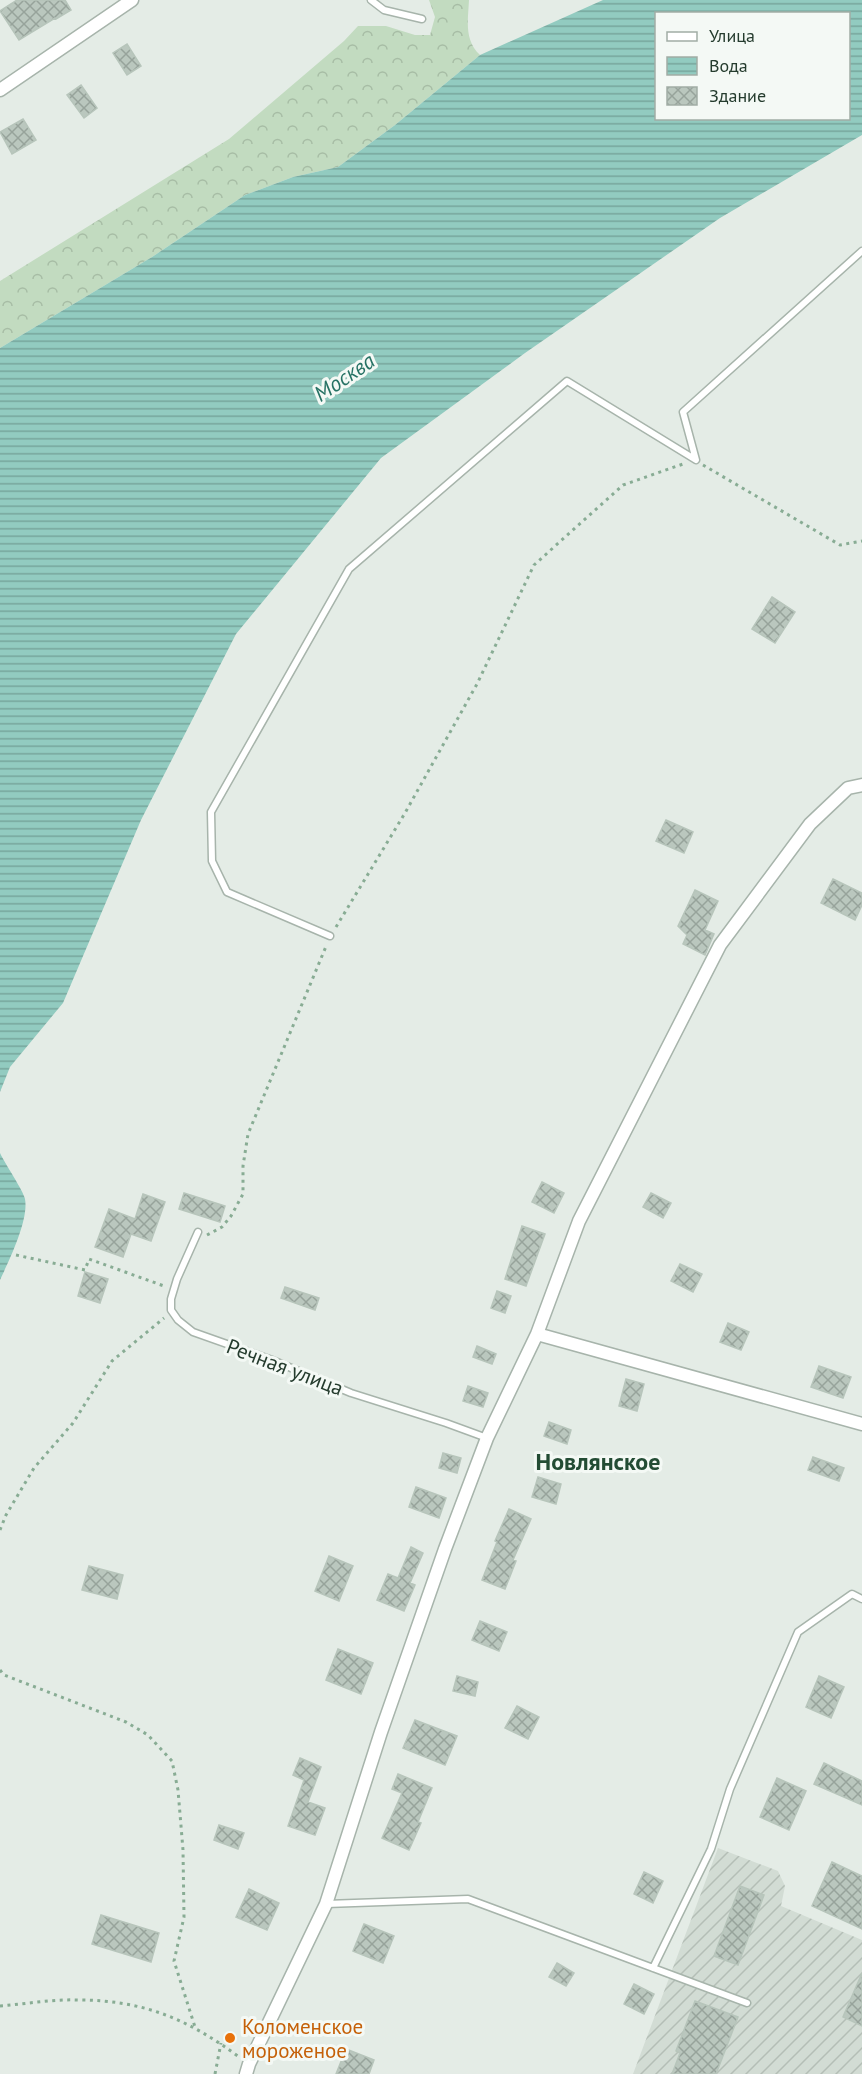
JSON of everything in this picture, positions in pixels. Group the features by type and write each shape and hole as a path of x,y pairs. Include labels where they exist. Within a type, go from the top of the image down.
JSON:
{"street":[{"path":"0,90 132,0"},
{"path":"248,2069 326,1904 381,1732 486,1438 537,1334 579,1221 720,945 810,824 848,788 862,785"},
{"path":"537,1334 862,1424"}],"lane":[{"path":"371,0 384,9 422,19"},
{"path":"696,460 683,412 862,251"},
{"path":"330,936 227,892 212,861 211,812 349,569 567,381 696,460"},
{"path":"171,1310 174,1289 198,1232"},
{"name":"Речная улица","path":"171,1310 178,1320 193,1332 272,1360 351,1393 486,1438"},
{"path":"653,1968 711,1849 730,1789 798,1632 852,1594 862,1599"},
{"path":"326,1904 468,1899 747,2003"}],"path":[{"path":"194,1240 222,1227 243,1194 243,1166 248,1134 330,936 405,813 477,684 534,566 623,485 696,460 840,545 862,542"},
{"path":"16,1255 85,1270 89,1259 174,1289"},
{"path":"0,1530 6,1515 34,1468 73,1423 112,1361 171,1310"},
{"path":"0,1670 4,1675 126,1722 148,1735 172,1761 178,1790 184,1917 174,1961 195,2027"},
{"path":"0,2006 76,2000 113,2001 146,2008 195,2027 219,2042 248,2069"},
{"path":"215,2074 219,2042"}],"shaded area":[{"path":"718,1848 778,1871 785,1886 781,1906 862,1940 862,2074 633,2074"}],"green space":[{"path":"429,0 469,0 469,37 480,55 395,125 338,167 293,177 245,195 152,257 0,348 0,281 229,139 344,41 358,26 386,26 415,35 430,35 435,17"}],"water":[{"name":"Москва","path":"603,0 862,0 862,135 720,218 525,353 381,458 236,634 141,820 63,1003 10,1067 0,1092 0,348 152,257 245,195 293,177 338,167 395,125 480,55"},
{"path":"0,1153 24,1195 25,1208 17,1240 0,1280"}],"building":[{"path":"17,0 65,0 71,10 19,40 0,11"},
{"path":"127,44 141,66 127,75 113,53"},
{"path":"81,85 97,108 84,118 67,95"},
{"path":"23,119 36,140 12,154 0,132"},
{"path":"772,597 795,612 775,643 752,629"},
{"path":"666,820 693,832 684,853 656,841"},
{"path":"833,879 862,893 862,905 855,920 821,903"},
{"path":"695,890 718,901 705,930 714,934 705,955 683,944 687,935 678,926"},
{"path":"542,1182 564,1193 554,1213 532,1202"},
{"path":"184,1193 225,1206 220,1222 179,1209"},
{"path":"651,1193 671,1203 663,1218 643,1207"},
{"path":"143,1194 165,1202 151,1241 131,1234 123,1257 95,1247 109,1209 135,1219"},
{"path":"522,1226 545,1234 526,1286 505,1279"},
{"path":"680,1264 702,1274 693,1292 671,1281"},
{"path":"85,1272 108,1279 100,1303 78,1296"},
{"path":"285,1287 319,1298 315,1310 281,1298"},
{"path":"497,1291 511,1296 505,1313 491,1308"},
{"path":"728,1323 749,1332 741,1350 720,1342"},
{"path":"477,1346 496,1354 492,1364 473,1357"},
{"path":"819,1366 851,1377 843,1398 811,1387"},
{"path":"626,1379 644,1384 637,1411 619,1406"},
{"path":"468,1386 488,1393 483,1407 463,1401"},
{"path":"549,1422 571,1430 567,1444 544,1436"},
{"path":"443,1453 461,1458 457,1473 439,1468"},
{"path":"813,1457 844,1468 839,1481 808,1470"},
{"path":"538,1477 561,1484 556,1504 532,1497"},
{"path":"416,1487 446,1498 439,1518 409,1507"},
{"path":"509,1509 531,1519 513,1560 516,1561 505,1589 482,1580"},
{"path":"411,1547 423,1553 410,1583 415,1585 404,1611 377,1600 388,1574 398,1578"},
{"path":"329,1556 353,1566 339,1601 315,1591"},
{"path":"89,1566 123,1575 117,1599 82,1590"},
{"path":"480,1621 507,1632 499,1651 472,1640"},
{"path":"338,1649 373,1663 361,1694 326,1680"},
{"path":"457,1676 478,1682 475,1696 453,1691"},
{"path":"819,1676 844,1687 831,1718 806,1707"},
{"path":"517,1706 539,1717 528,1739 505,1728"},
{"path":"415,1720 457,1736 445,1765 403,1748"},
{"path":"300,1758 321,1767 308,1802 325,1808 315,1835 288,1826 304,1780 293,1775"},
{"path":"824,1763 862,1781 862,1805 814,1784"},
{"path":"398,1774 432,1788 418,1822 421,1823 409,1850 382,1838 402,1793 392,1789"},
{"path":"777,1778 806,1791 789,1830 760,1817"},
{"path":"219,1825 244,1833 238,1849 214,1840"},
{"path":"832,1862 862,1876 862,1929 812,1906"},
{"path":"644,1872 663,1881 653,1903 634,1894"},
{"path":"740,1886 764,1895 738,1965 714,1956"},
{"path":"249,1889 279,1903 267,1930 236,1917"},
{"path":"101,1915 159,1933 151,1962 92,1944"},
{"path":"364,1924 394,1936 383,1963 353,1951"},
{"path":"557,1963 574,1973 566,1986 549,1977"},
{"path":"862,1973 862,2026 843,2017"},
{"path":"634,1984 654,1994 644,2014 624,2004"},
{"path":"695,2001 738,2017 716,2074 672,2074 680,2053 676,2051"},
{"path":"346,2049 374,2060 369,2074 336,2074"}],"place":[{"name":"Коломенское мороженое","path":"230,2038"}],"district":[{"name":"Новлянское","path":"598,1461"}]}
